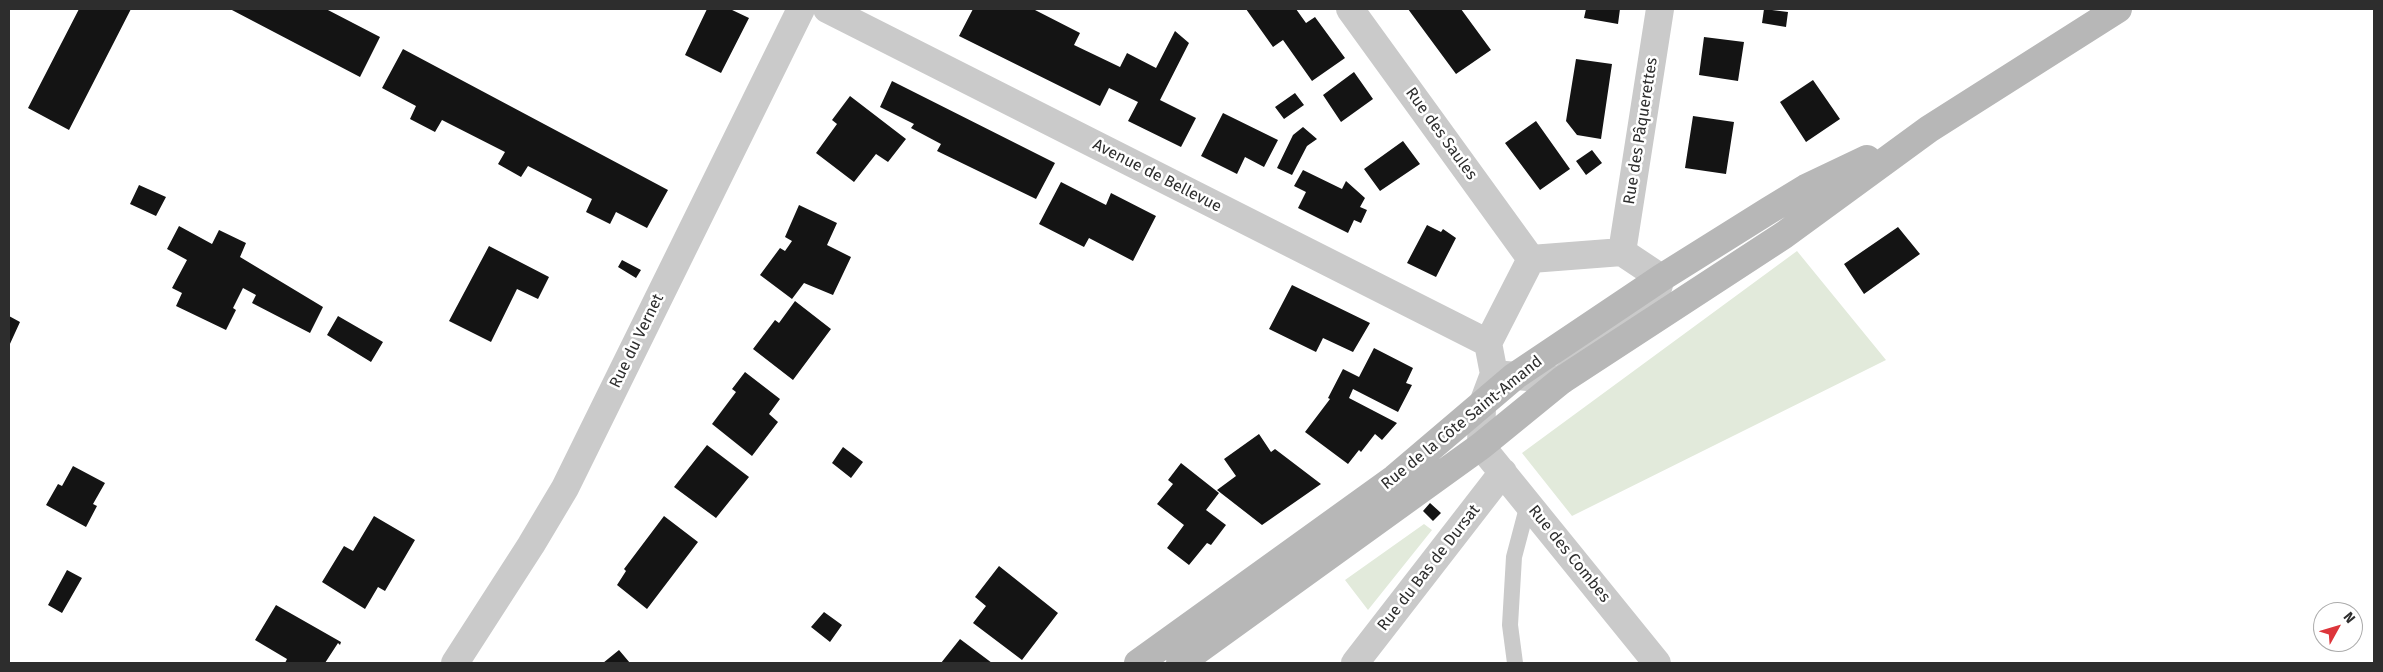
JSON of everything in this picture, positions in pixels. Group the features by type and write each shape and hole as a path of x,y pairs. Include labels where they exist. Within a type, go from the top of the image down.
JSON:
{"main road":[{"path":"1929,129 2118,9"},
{"name":"Rue de la Côte Saint-Amand","path":"1138,663 1395,478 1482,406 1505,375 1806,188 1929,129"},
{"name":"Rue de la Côte Saint-Amand","path":"1180,663 1481,446 1562,380 1784,235 1929,129"}],"street":[{"name":"Rue du Vernet","path":"455,663 531,545 565,488 800,9"},
{"name":"Avenue de Bellevue","path":"827,9 1488,344"},
{"name":"Rue des Saules","path":"1350,9 1531,259"},
{"name":"Rue des Pâquerettes","path":"1622,252 1660,9"},
{"path":"1622,252 1661,278 1655,298 1614,324 1562,380 1505,375 1488,344 1531,259 1622,252"},
{"path":"1481,446 1482,406"},
{"name":"Rue des Combes","path":"1481,446 1657,663"},
{"name":"Rue du Bas de Dursat","path":"1356,663 1503,472"}],"lane":[{"path":"1515,663 1510,624 1514,557 1528,504"}],"green space":[{"path":"1797,251 1886,360 1572,516 1522,453"},
{"path":"1424,524 1432,530 1368,610 1345,580"}],"building":[{"path":"79,9 131,9 69,130 28,108"},
{"path":"230,9 326,9 380,37 360,77"},
{"path":"707,9 730,9 749,18 721,73 685,55"},
{"path":"973,9 1035,10 1080,33 1074,45 1120,67 1127,53 1156,68 1175,31 1189,43 1160,100 1196,118 1181,147 1128,121 1138,102 1109,88 1100,106 959,36"},
{"path":"1246,9 1296,9 1306,23 1315,17 1345,58 1312,81 1283,40 1273,47"},
{"path":"1408,9 1461,9 1491,50 1456,74"},
{"path":"1586,9 1620,9 1618,24 1584,18"},
{"path":"1764,9 1788,12 1786,27 1762,23"},
{"path":"1704,37 1744,42 1738,81 1699,75"},
{"path":"403,49 668,190 647,228 616,212 610,224 586,212 592,199 528,166 521,177 498,164 505,152 442,120 435,132 410,119 416,106 382,88"},
{"path":"1576,59 1612,64 1601,139 1577,135 1566,121"},
{"path":"1354,72 1373,99 1341,122 1323,95"},
{"path":"1813,80 1840,119 1806,142 1780,102"},
{"path":"892,81 1055,163 1036,199 937,151 941,144 911,128 914,124 880,107"},
{"path":"1295,93 1304,105 1284,119 1275,107"},
{"path":"850,96 906,139 888,162 876,154 854,182 816,153 837,124 832,120"},
{"path":"1223,113 1278,140 1264,167 1245,157 1237,174 1201,156"},
{"path":"1693,116 1734,122 1726,174 1685,168"},
{"path":"1536,121 1570,169 1540,190 1505,143"},
{"path":"1303,127 1317,139 1307,146 1292,175 1277,168 1293,135"},
{"path":"1403,141 1420,164 1380,191 1364,169"},
{"path":"1592,150 1602,163 1586,175 1576,161"},
{"path":"1303,170 1342,189 1346,181 1365,198 1360,207 1367,210 1361,223 1354,220 1348,233 1298,208 1306,192 1294,186"},
{"path":"1061,182 1106,205 1111,193 1156,216 1133,261 1089,238 1084,247 1039,224"},
{"path":"139,185 166,197 156,216 130,204"},
{"path":"799,205 837,223 827,245 851,257 833,295 804,283 792,299 760,275 780,248 785,251 792,241 785,237"},
{"path":"1427,225 1441,232 1443,229 1456,238 1436,277 1407,263"},
{"path":"179,226 212,244 219,230 246,243 240,257 323,307 310,333 252,303 256,295 243,288 233,308 236,310 226,330 176,306 182,293 172,288 187,260 167,249"},
{"path":"1898,227 1920,254 1864,294 1844,264"},
{"path":"489,246 549,277 538,299 517,289 491,342 449,321"},
{"path":"622,260 641,270 636,278 618,267"},
{"path":"1292,285 1370,323 1353,352 1323,338 1316,352 1269,329"},
{"path":"795,301 831,329 793,380 753,349 775,320 779,323"},
{"path":"9,316 20,322 9,346"},
{"path":"338,316 383,342 371,362 327,335"},
{"path":"1374,348 1413,368 1406,383 1412,385 1398,412 1353,389 1349,398 1397,423 1382,440 1375,434 1361,452 1359,450 1348,464 1305,432 1330,399 1328,398 1343,369 1359,377"},
{"path":"745,372 780,399 769,414 778,422 752,456 712,424 736,392 732,389"},
{"path":"1259,434 1271,452 1275,449 1321,484 1262,525 1217,490 1236,476 1224,459"},
{"path":"707,445 749,477 716,518 674,487"},
{"path":"843,447 863,462 851,478 832,463"},
{"path":"1181,463 1219,493 1206,510 1226,525 1211,545 1207,543 1189,565 1167,548 1184,525 1157,504 1173,484 1168,480"},
{"path":"73,466 105,483 93,504 97,506 86,527 46,505 58,484 62,486"},
{"path":"1430,503 1441,513 1433,521 1423,511"},
{"path":"374,516 415,540 385,591 378,587 365,609 322,582 344,546 353,551"},
{"path":"664,516 698,542 647,609 617,585 626,571 624,569"},
{"path":"999,566 1058,613 1022,660 973,623 986,606 975,597"},
{"path":"67,570 82,578 62,613 48,605"},
{"path":"276,605 341,642 340,645 338,643 325,663 285,663 287,659 255,640"},
{"path":"824,612 842,625 830,642 811,627"},
{"path":"960,639 992,663 941,663"},
{"path":"619,650 630,663 603,663"}]}
